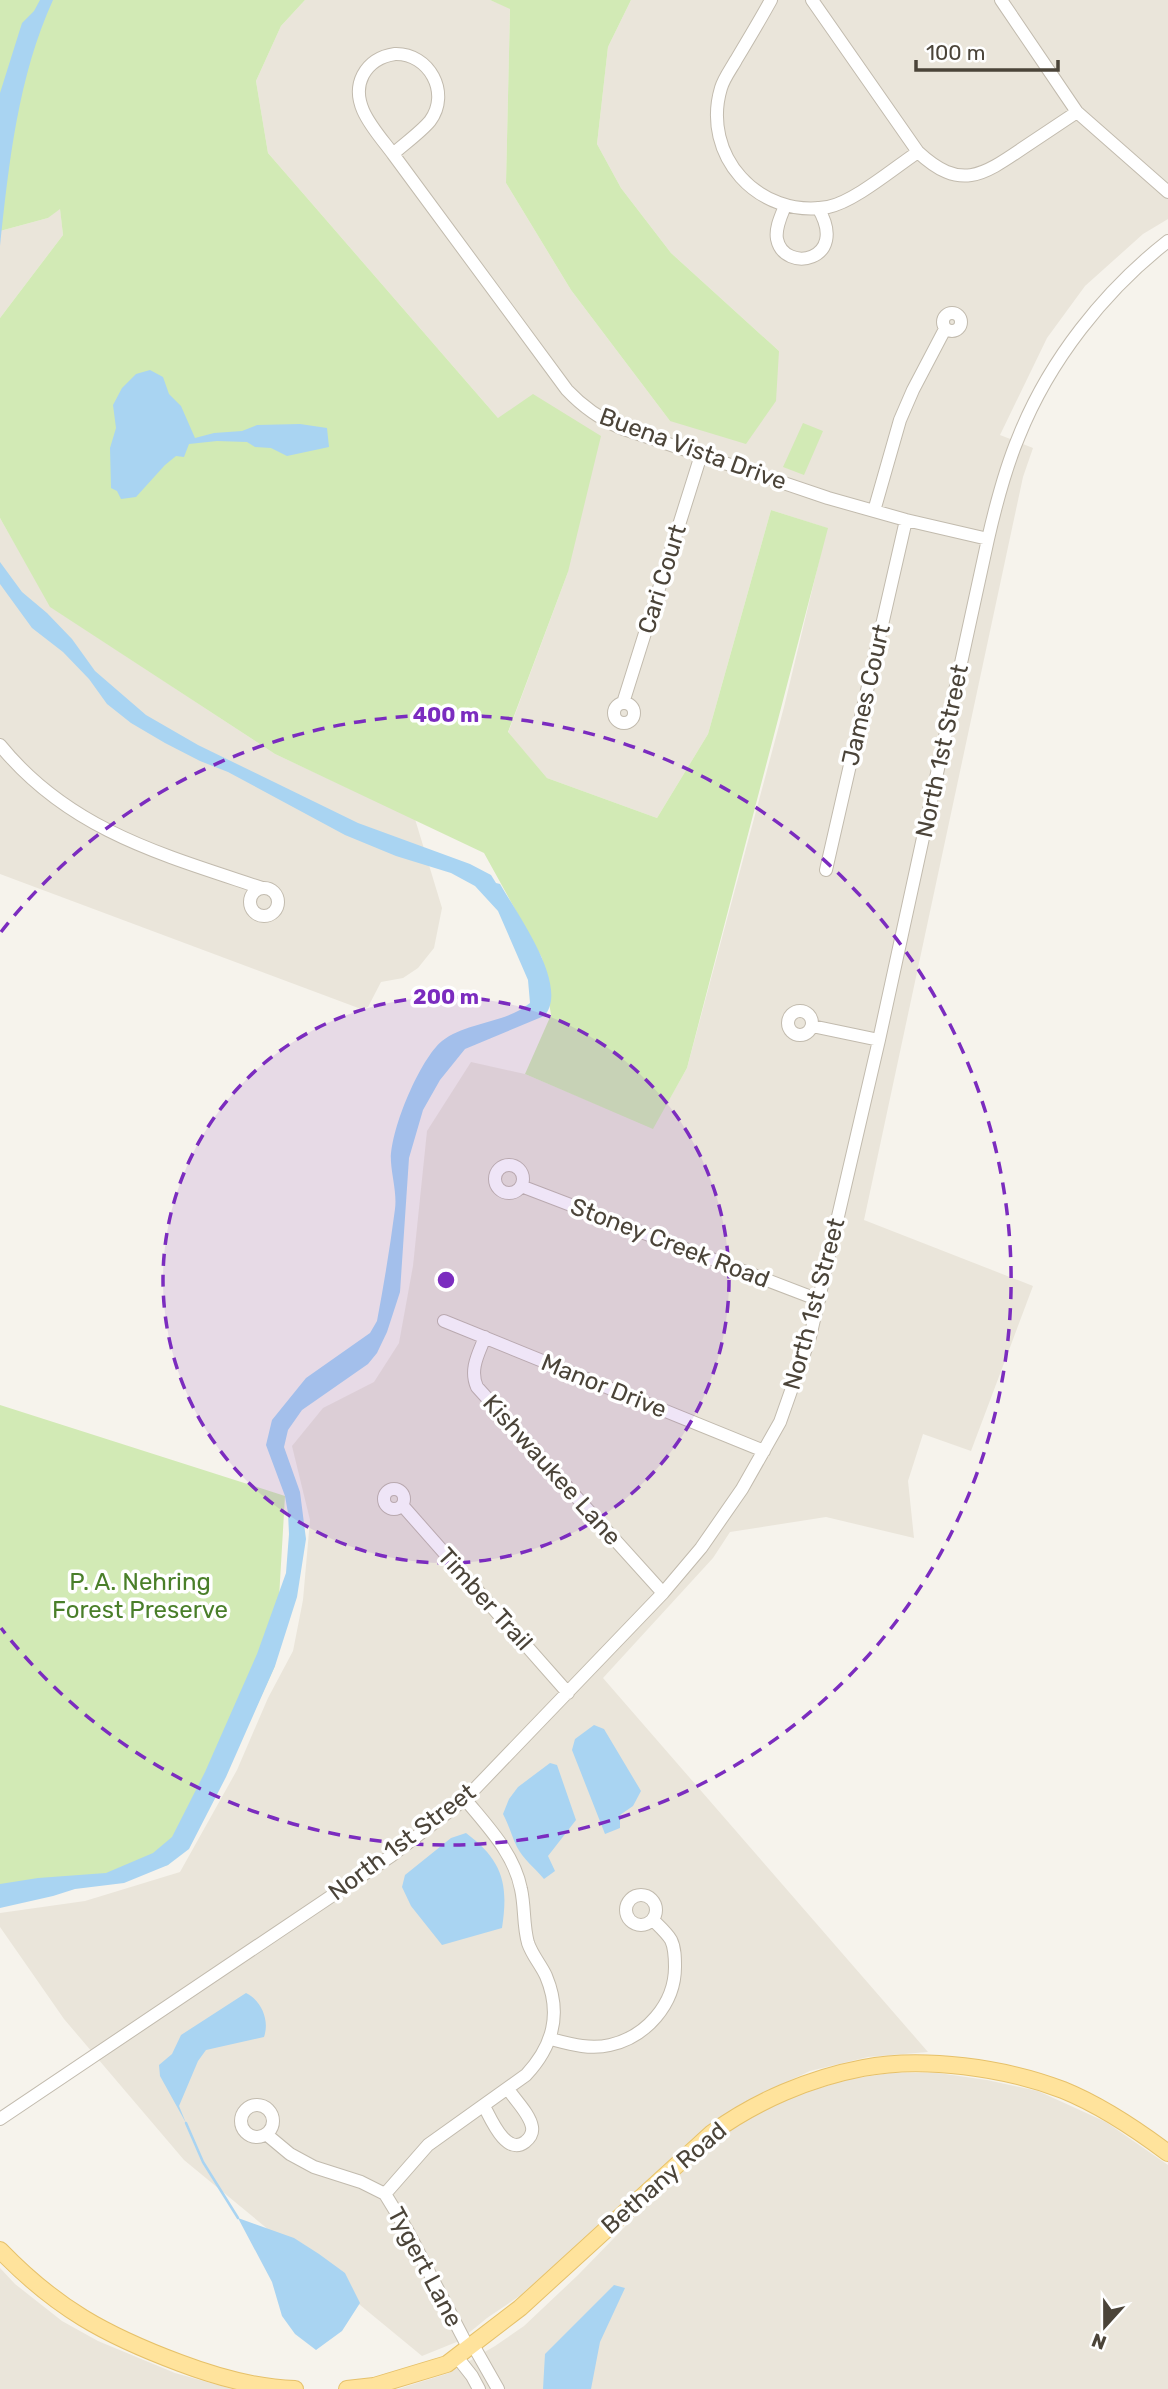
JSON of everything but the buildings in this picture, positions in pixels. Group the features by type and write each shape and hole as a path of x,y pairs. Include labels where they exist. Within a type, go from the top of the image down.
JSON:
{"main road":[{"name":"Bethany Road","path":"347,2389 374,2386 447,2364 528,2301 712,2133 752,2108 821,2079 863,2068 909,2064 990,2071 1064,2091 1125,2122 1168,2153"},
{"path":"0,2250 49,2296 97,2328 125,2342 225,2379 259,2386 295,2389"}],"street":[{"path":"771,0 724,81 717,110 723,149 733,168 748,185 766,198 785,206 818,208 853,197 918,152"},
{"path":"812,0 918,152 946,172 962,176 989,171 1077,112"},
{"path":"1001,0 1077,112 1168,192"},
{"name":"Buena Vista Drive","path":"393,154 430,121 438,97 435,79 425,65 401,54 386,55 372,63 362,76 358,93 365,116 393,154 567,390 578,401 611,423 874,511 988,539"},
{"path":"785,206 778,227 778,242 785,252 793,257 807,259 820,252 826,241 827,226 818,208"},
{"name":"North 1st Street","path":"0,2119 391,1856 465,1799 663,1593 702,1548 742,1489 780,1422 802,1364 820,1300 1003,479 1019,436 1058,363 1103,303 1168,241"},
{"path":"874,511 900,420 945,329"},
{"name":"Cari Court","path":"624,703 701,455"},
{"name":"James Court","path":"826,870 906,520"},
{"path":"0,745 27,776 51,796 98,827 142,847 262,888"},
{"path":"812,1026 879,1040"},
{"name":"Stoney Creek Road","path":"521,1186 820,1300"},
{"name":"Manor Drive","path":"444,1321 764,1451"},
{"name":"Kishwaukee Lane","path":"485,1336 472,1376 477,1387 663,1593"},
{"name":"Timber Trail","path":"402,1505 568,1693"},
{"path":"385,2194 428,2145 508,2090 533,2067 551,2039 552,1993 528,1943 518,1877 503,1846 465,1799"},
{"path":"551,2039 580,2046 611,2045 638,2033 656,2017 668,1999 673,1983 675,1955 671,1938 653,1920"},
{"path":"484,2106 506,2141 515,2145 524,2143 532,2133 532,2125 508,2090"},
{"name":"Tygert Lane","path":"266,2134 290,2154 306,2163 362,2182 385,2194 407,2230 466,2350 472,2376 480,2389"},
{"name":"Tygert Lane","path":"466,2350 498,2389"}],"shaded area":[{"path":"305,0 490,0 510,8 506,183 571,290 670,421 779,351 671,253 621,188 597,144 608,47 631,0 1168,0 1168,219 1143,234 1085,286 1047,338 1000,435 1033,448 1023,477 864,1220 1033,1286 971,1451 923,1434 908,1481 914,1538 826,1517 730,1532 713,1558 603,1678 928,2052 868,2057 810,2071 761,2094 693,2138 521,2295 459,2341 422,2356 184,2160 64,2019 0,1927 0,1913 85,1901 180,1872 237,1770 268,1698 293,1651 303,1600 310,1520 292,1446 323,1408 374,1382 399,1343 413,1266 427,1131 471,1062 525,1074 653,1128 687,1068 784,707 827,528 771,510 708,734 657,818 547,778 508,733 568,572 498,418 268,153 256,81 281,26"},
{"path":"60,208 63,235 0,318 0,231 48,218"},
{"path":"0,518 51,607 275,754 415,819 442,908 434,948 418,968 403,978 381,982 368,1007 361,1009 0,874"},
{"path":"890,2073 938,2073 1038,2091 1106,2122 1168,2165 1168,2389 398,2389 449,2373 524,2326 653,2198 702,2152 738,2125 789,2098 845,2080"},
{"path":"0,2268 15,2284 62,2321 98,2341 175,2373 232,2389 0,2389"}],"green space":[{"path":"0,0 305,0 281,26 256,81 268,153 498,418 533,394 601,436 568,572 508,732 547,778 657,818 708,734 771,510 828,528 687,1068 653,1129 525,1074 551,1015 542,958 484,853 275,754 50,607 0,518 0,318 63,235 60,209 48,218 0,231"},
{"path":"490,0 631,0 608,47 597,144 621,188 671,253 779,351 776,401 746,444 670,421 571,290 506,183 510,9"},
{"path":"803,423 823,431 804,475 783,467"},
{"name":"P. A. Nehring Forest Preserve","path":"0,1405 285,1496 275,1666 213,1801 168,1865 0,1906"}],"water":[{"path":"40,0 53,0 31,59 23,90 11,152 0,246 0,93 22,23"},
{"path":"150,370 163,377 169,394 181,406 195,438 214,433 242,431 257,425 300,424 327,428 329,447 287,456 271,448 255,447 247,442 189,444 184,457 176,456 165,465 136,497 121,499 117,491 111,488 110,448 116,428 113,405 122,388 136,374"},
{"path":"0,562 22,592 72,639 95,671 146,715 198,745 358,823 470,864 491,875 496,883 500,884 538,950 551,987 551,1003 544,1016 465,1049 440,1080 423,1110 409,1158 400,1292 377,1353 368,1364 302,1410 288,1430 284,1447 300,1492 306,1539 297,1597 275,1666 226,1777 189,1849 168,1865 124,1883 75,1889 0,1908 0,1884 106,1873 153,1853 172,1837 205,1772 257,1654 286,1573 288,1513 285,1496 266,1445 272,1420 306,1378 370,1333 377,1321 395,1209 391,1162 400,1115 424,1063 442,1041 452,1034 509,1015 530,1003 528,980 498,911 475,886 451,873 396,856 345,835 131,723 107,704 89,679 63,652 32,628 0,584"},
{"path":"594,1725 604,1729 641,1791 633,1806 620,1815 620,1828 605,1834 572,1750 575,1739"},
{"path":"550,1763 557,1765 576,1820 548,1856 555,1871 544,1879 520,1851 503,1814 518,1787"},
{"path":"466,1833 488,1853 500,1874 504,1898 502,1928 442,1945 411,1906 402,1887 405,1875 451,1838"},
{"path":"246,1993 256,2000 263,2011 266,2024 264,2037 206,2050 198,2061 179,2106 186,2123 160,2076 159,2065 172,2054 181,2035"},
{"path":"238,2218 294,2238 345,2273 360,2303 342,2331 316,2350 295,2334 282,2316 272,2282"},
{"path":"614,2285 625,2288 600,2342 591,2389 543,2389 545,2354"}],"waterway":[{"path":"186,2123 203,2162 238,2218"}]}
